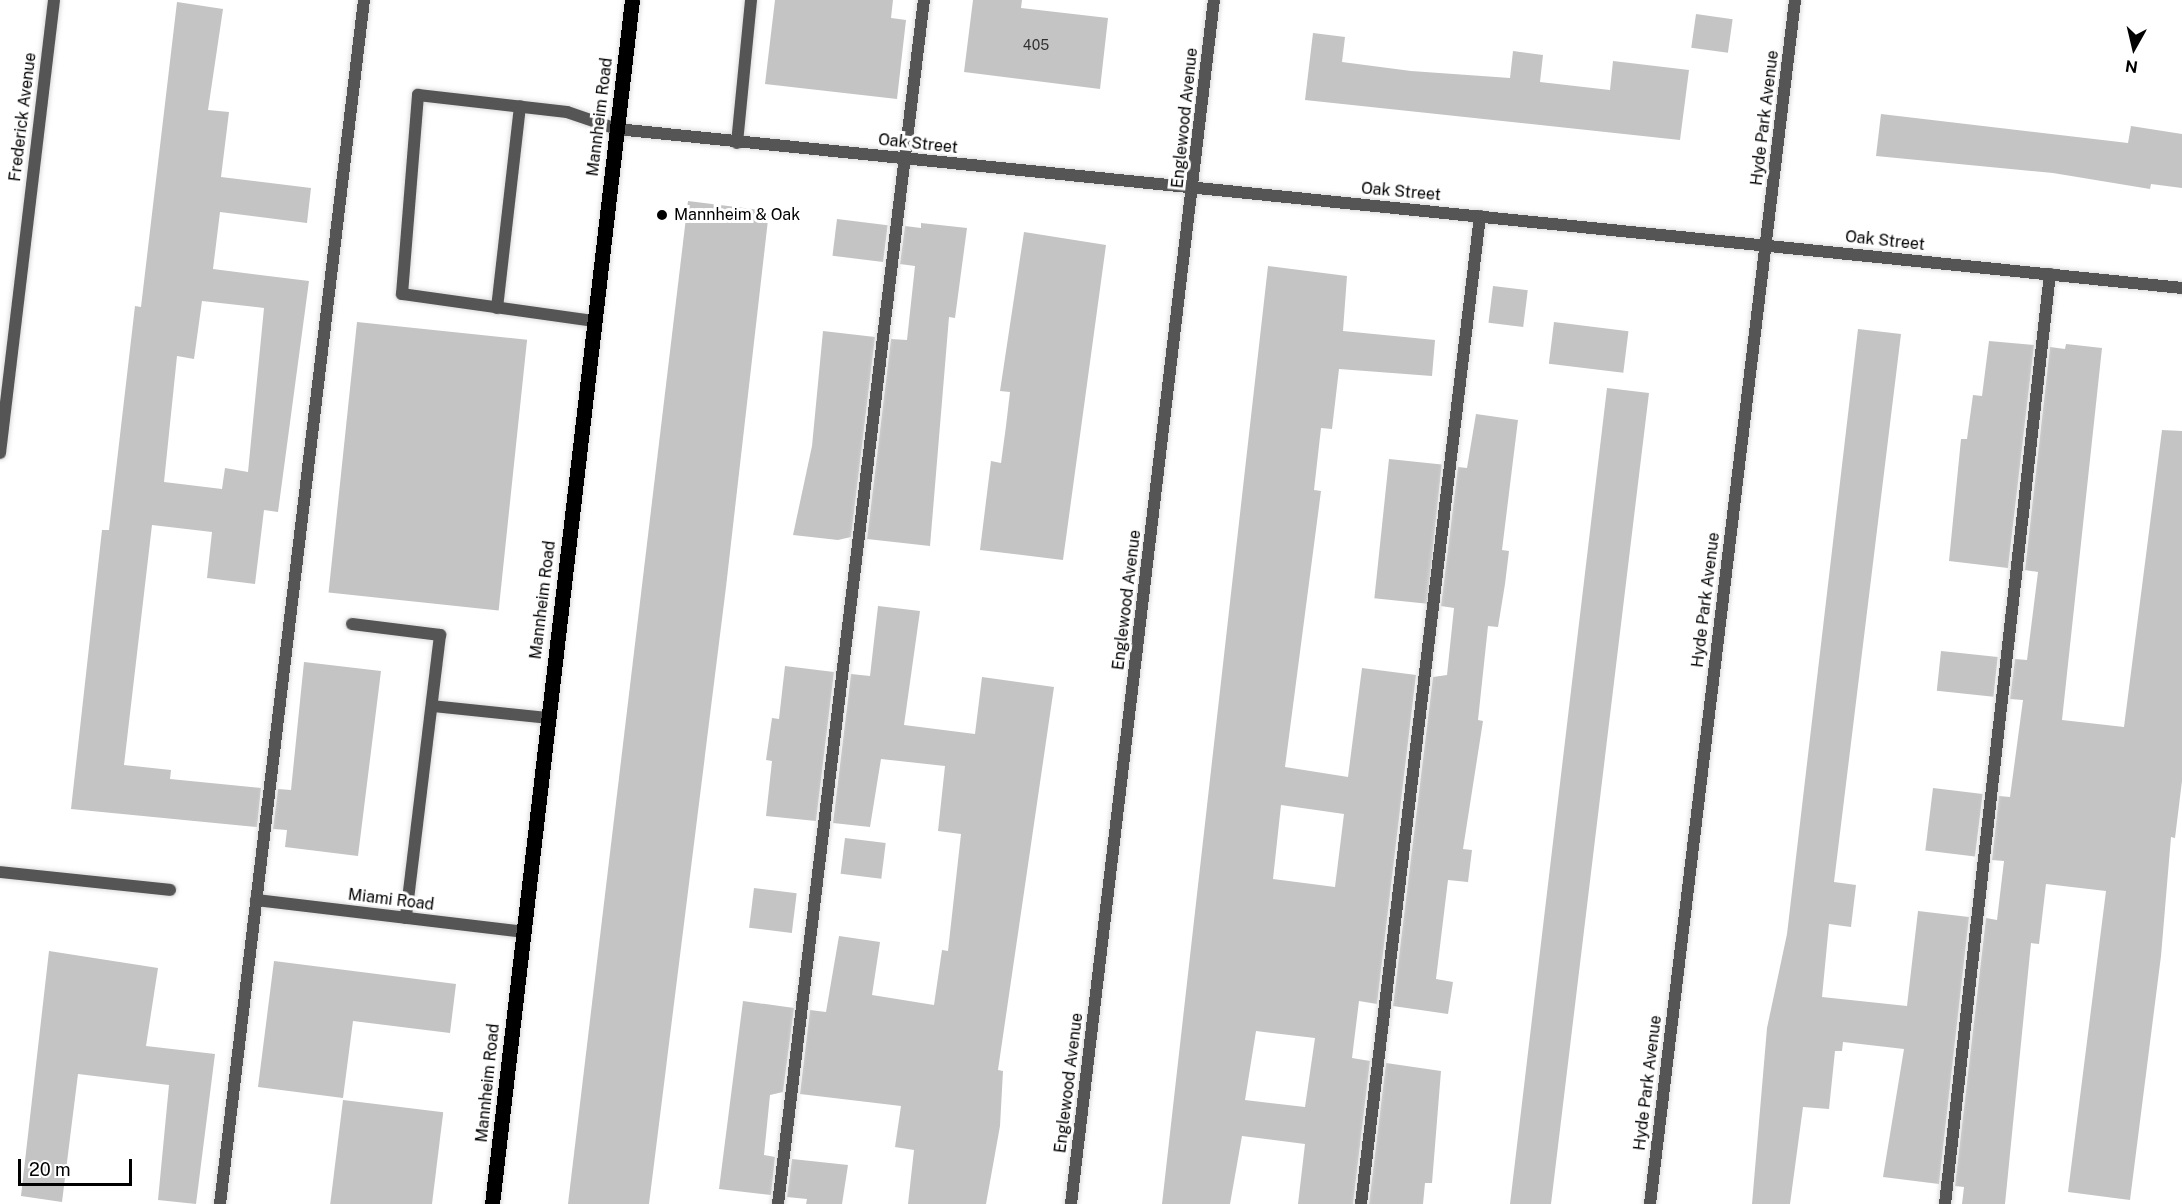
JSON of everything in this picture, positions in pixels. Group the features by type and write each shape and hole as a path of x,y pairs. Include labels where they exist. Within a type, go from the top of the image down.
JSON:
{"main road":[{"name":"Mannheim Road","path":"492,1204 632,0"}],"street":[{"name":"Frederick Avenue","path":"0,453 54,0"},
{"path":"220,1204 364,0"},
{"path":"737,143 751,0"},
{"path":"778,1204 924,0"},
{"name":"Englewood Avenue","path":"1071,1204 1194,189 1214,0"},
{"name":"Hyde Park Avenue","path":"1650,1204 1795,0"},
{"name":"Oak Street","path":"497,308 402,294 418,96 567,112 617,129 737,143 2182,288"},
{"path":"520,106 497,308 594,321"},
{"path":"1361,1204 1480,216"},
{"path":"1945,1204 2050,274"},
{"path":"352,624 440,635 406,918"},
{"path":"432,706 548,718"},
{"path":"0,872 170,890"},
{"name":"Miami Road","path":"256,900 523,932"}],"building":[{"path":"775,0 893,0 891,18 906,20 897,99 765,84"},
{"path":"973,0 1022,0 1021,8 1108,18 1100,89 964,72"},
{"path":"177,2 223,9 208,110 229,112 221,177 311,188 307,223 220,212 213,269 309,281 278,512 264,510 255,584 207,578 212,532 152,525 124,765 171,770 170,779 261,788 257,827 71,809 102,530 109,530 135,306 141,307","holes":["202,301 264,308 248,472 225,468 222,489 164,482 177,356 194,359"]},
{"path":"1696,14 1733,19 1728,53 1691,48"},
{"path":"1313,33 1345,37 1342,62 1411,71 1510,78 1513,51 1543,55 1540,82 1610,90 1613,61 1689,70 1680,140 1305,100"},
{"path":"1881,114 2128,143 2131,126 2182,134 2182,188 2151,184 2150,189 2053,173 1876,156"},
{"path":"688,201 769,211 726,587 649,1204 568,1204"},
{"path":"837,219 888,225 883,262 832,256"},
{"path":"921,223 967,228 955,318 949,317 930,546 867,539 891,339 907,340 915,266 900,264 905,226 921,228"},
{"path":"1024,232 1106,245 1063,560 980,550 991,461 1001,463 1010,392 1000,391"},
{"path":"1268,266 1347,276 1343,331 1435,340 1432,376 1339,369 1332,429 1321,428 1314,490 1321,491 1285,767 1348,777 1362,668 1416,675 1377,1004 1359,1001 1352,1058 1370,1061 1353,1204 1298,1204 1305,1144 1242,1136 1230,1204 1162,1204","holes":["1281,805 1344,814 1335,887 1273,879","1256,1031 1315,1038 1305,1107 1245,1100"]},
{"path":"1493,286 1528,290 1523,327 1488,323"},
{"path":"357,322 527,340 499,610 329,593"},
{"path":"1554,322 1628,331 1623,373 1549,364"},
{"path":"1858,329 1901,334 1834,882 1856,885 1851,927 1829,924 1822,997 1907,1006 1918,911 1969,917 1939,1184 1883,1177 1904,1049 1843,1042 1842,1051 1835,1051 1829,1109 1803,1107 1790,1204 1752,1204 1767,1028 1787,934"},
{"path":"823,331 875,337 851,537 838,540 793,535 812,446"},
{"path":"1989,341 2034,345 2008,568 1949,561 1961,439 1967,439 1973,395 1982,396"},
{"path":"2066,344 2102,348 2062,720 2124,727 2162,430 2182,431 2182,781 2175,838 2171,837 2161,956 2130,1200 2068,1192 2106,891 2046,884 2039,944 2031,943 2005,1204 1962,1204 1964,1187 1955,1186 1986,918 1997,920 2004,861 1992,860 1999,796 2010,797 2023,700 2010,699 2015,659 2027,660 2038,572 2025,570 2050,347 2065,349"},
{"path":"1607,388 1649,393 1551,1204 1510,1204"},
{"path":"1476,414 1518,420 1502,550 1509,551 1505,584 1498,627 1488,626 1478,720 1483,721 1463,849 1472,850 1468,882 1448,880 1436,979 1453,982 1448,1014 1393,1006 1433,677 1447,675 1454,608 1441,606 1458,467 1467,468"},
{"path":"1389,459 1442,465 1427,604 1374,598"},
{"path":"878,606 920,611 904,725 975,734 982,677 1054,687 998,1070 1003,1071 1000,1126 986,1204 908,1204 914,1150 895,1147 901,1106 800,1094 810,1010 826,1012 839,936 880,942 872,995 934,1005 942,950 948,951 961,834 938,831 945,766 881,759 870,827 833,823 851,674 870,676"},
{"path":"1941,651 1998,657 1994,697 1937,691"},
{"path":"304,662 381,671 358,856 285,847 287,830 273,829 278,789 291,790"},
{"path":"785,666 834,672 816,821 766,816 772,761 766,760 772,718 779,719"},
{"path":"1933,788 1983,794 1975,857 1925,851"},
{"path":"845,838 886,843 881,879 841,874"},
{"path":"754,888 797,893 792,933 749,928"},
{"path":"49,951 158,968 146,1046 215,1054 196,1204 158,1200 169,1085 78,1074 62,1202 21,1196"},
{"path":"274,961 456,984 450,1033 353,1021 343,1098 258,1087"},
{"path":"743,1001 794,1008 783,1092 770,1095 764,1155 775,1157 771,1195 719,1189"},
{"path":"1386,1063 1441,1071 1432,1183 1425,1183 1423,1204 1369,1204"},
{"path":"343,1100 443,1112 432,1204 330,1204"},
{"path":"792,1159 848,1165 842,1204 806,1204 807,1199 787,1197"}],"place":[{"name":"Mannheim & Oak","path":"662,215"}]}
